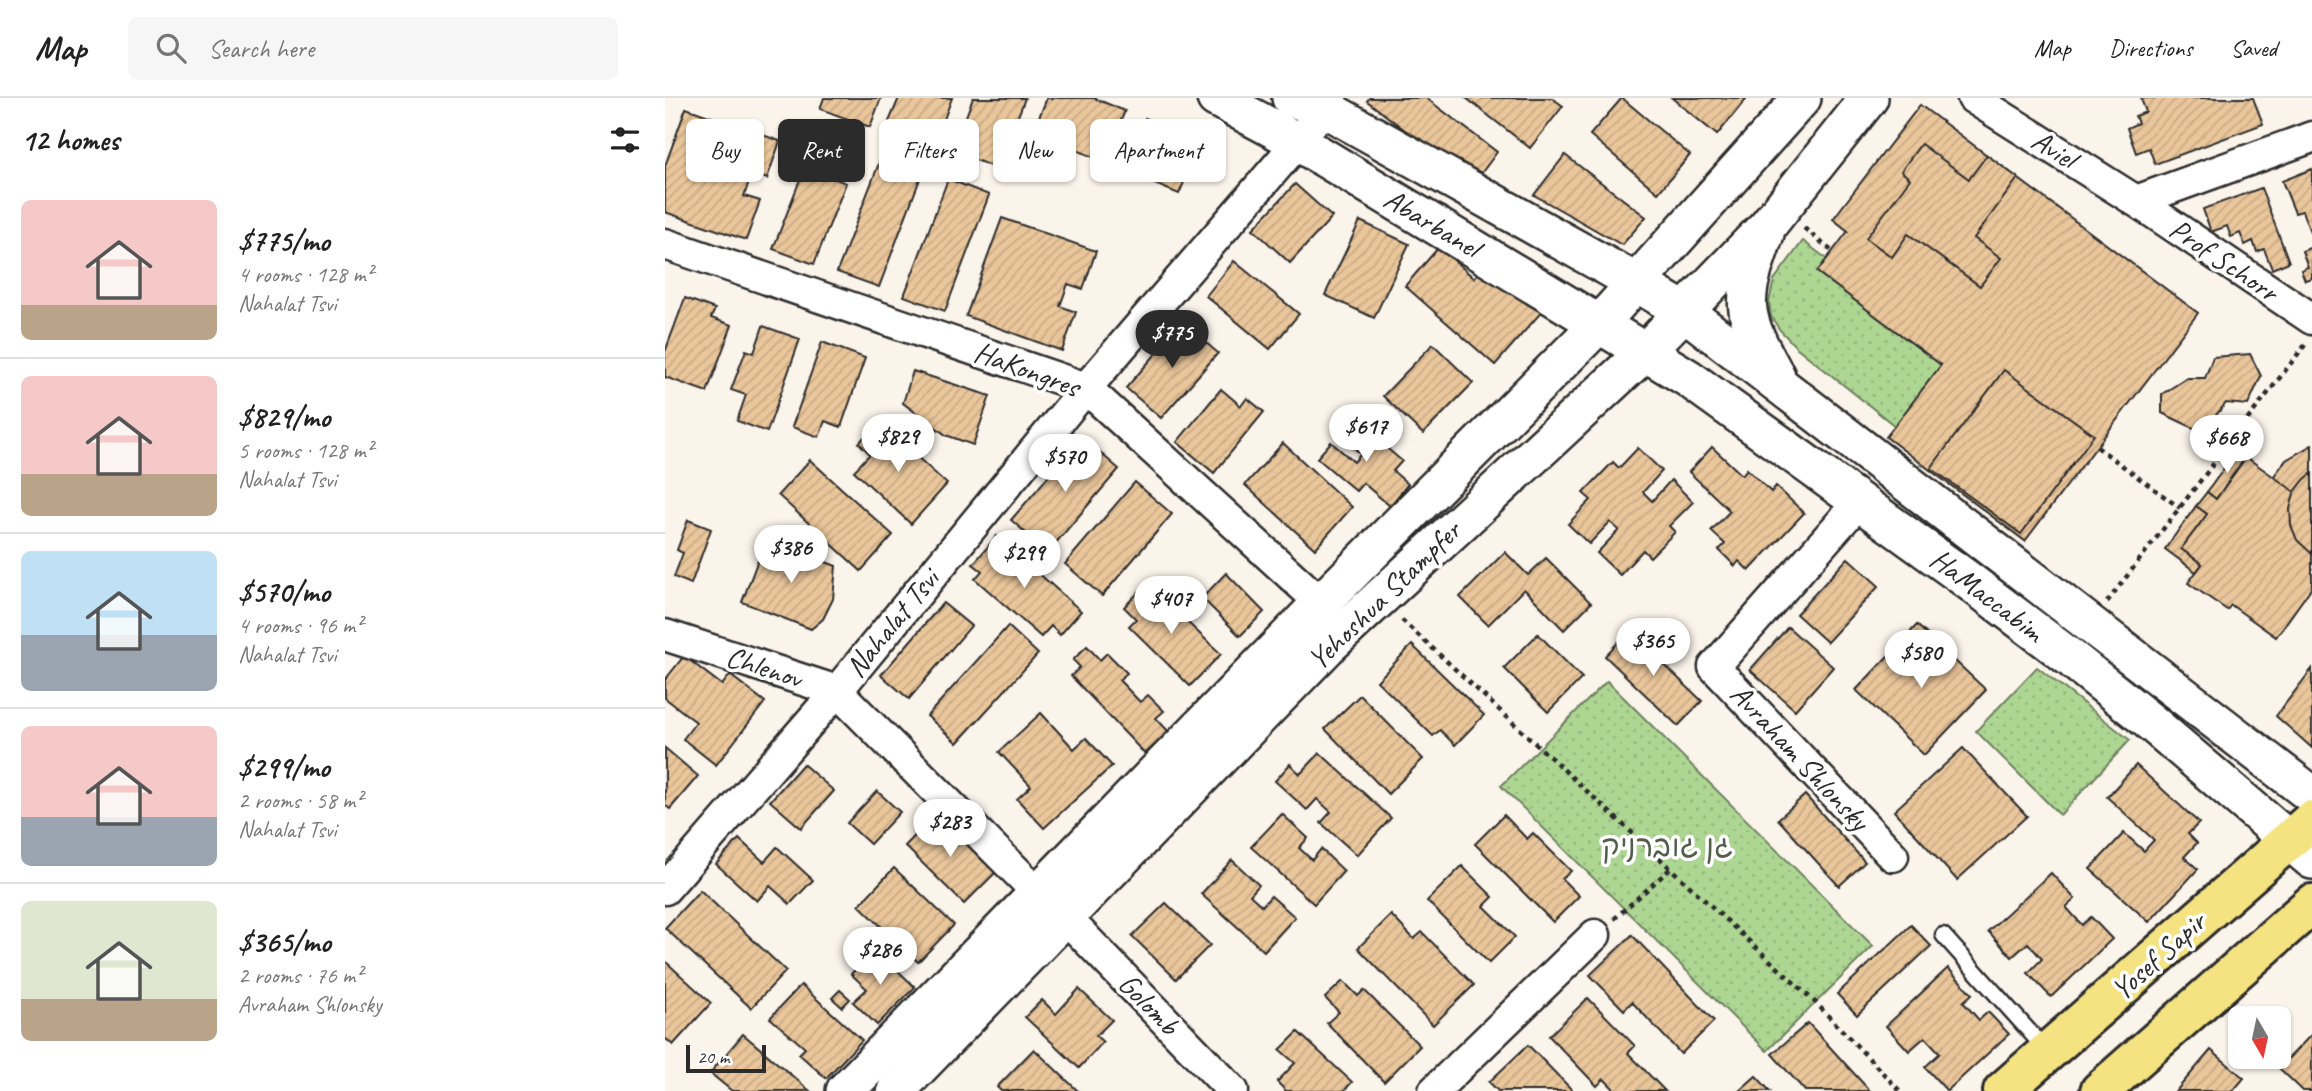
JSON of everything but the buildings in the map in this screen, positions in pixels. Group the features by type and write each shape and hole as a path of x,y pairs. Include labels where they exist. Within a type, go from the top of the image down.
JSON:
{"main road":[{"name":"Yosef Sapir","path":"2003,1091 2304,840"},
{"path":"2100,1091 2312,904"}],"street":[{"name":"Abarbanel","path":"1216,98 1299,142 1644,353"},
{"name":"Yehoshua Stampfer","path":"845,1091 1321,603 1599,324 1802,98"},
{"name":"Yehoshua Stampfer","path":"896,1091 1327,647 1685,312 1768,225 1869,98"},
{"name":"Aviel","path":"1973,98 2136,201"},
{"name":"Abarbanel","path":"1315,102 1685,312"},
{"name":"Nahalat Tsvi","path":"665,889 837,691 1086,388 1299,142 1315,102"},
{"path":"2136,201 2312,137"},
{"name":"Prof Schorr","path":"2136,201 2312,319"},
{"path":"1768,225 1750,275 1746,293 1747,313 1754,337 1782,387"},
{"name":"HaKongres","path":"665,244 1086,388 1321,603"},
{"name":"HaMaccabim","path":"1685,312 2312,795"},
{"name":"HaMaccabim","path":"1644,353 1688,378 1860,501 2072,659 2304,840"},
{"name":"Avraham Shlonsky","path":"1860,501 1714,667 1893,856"},
{"path":"1321,603 1327,647"},
{"name":"Chlenov","path":"665,635 837,691 1065,917"},
{"name":"Golomb","path":"1065,917 1233,1091"},
{"path":"1434,1091 1595,936"}],"lane":[{"path":"1943,935 2049,1053"}],"path":[{"path":"2089,624 2312,336"},
{"path":"2097,447 2180,509"},
{"path":"1378,598 1816,1003 1900,1091"},
{"path":"1595,936 1671,868"}],"green space":[{"path":"1803,241 1827,259 1941,365 1895,426 1796,347 1771,316 1769,302 1774,280"},
{"path":"2037,667 2130,740 2060,815 1976,731"},
{"name":"גן גוברניק","path":"1607,681 1873,946 1767,1051 1501,786"}]}
